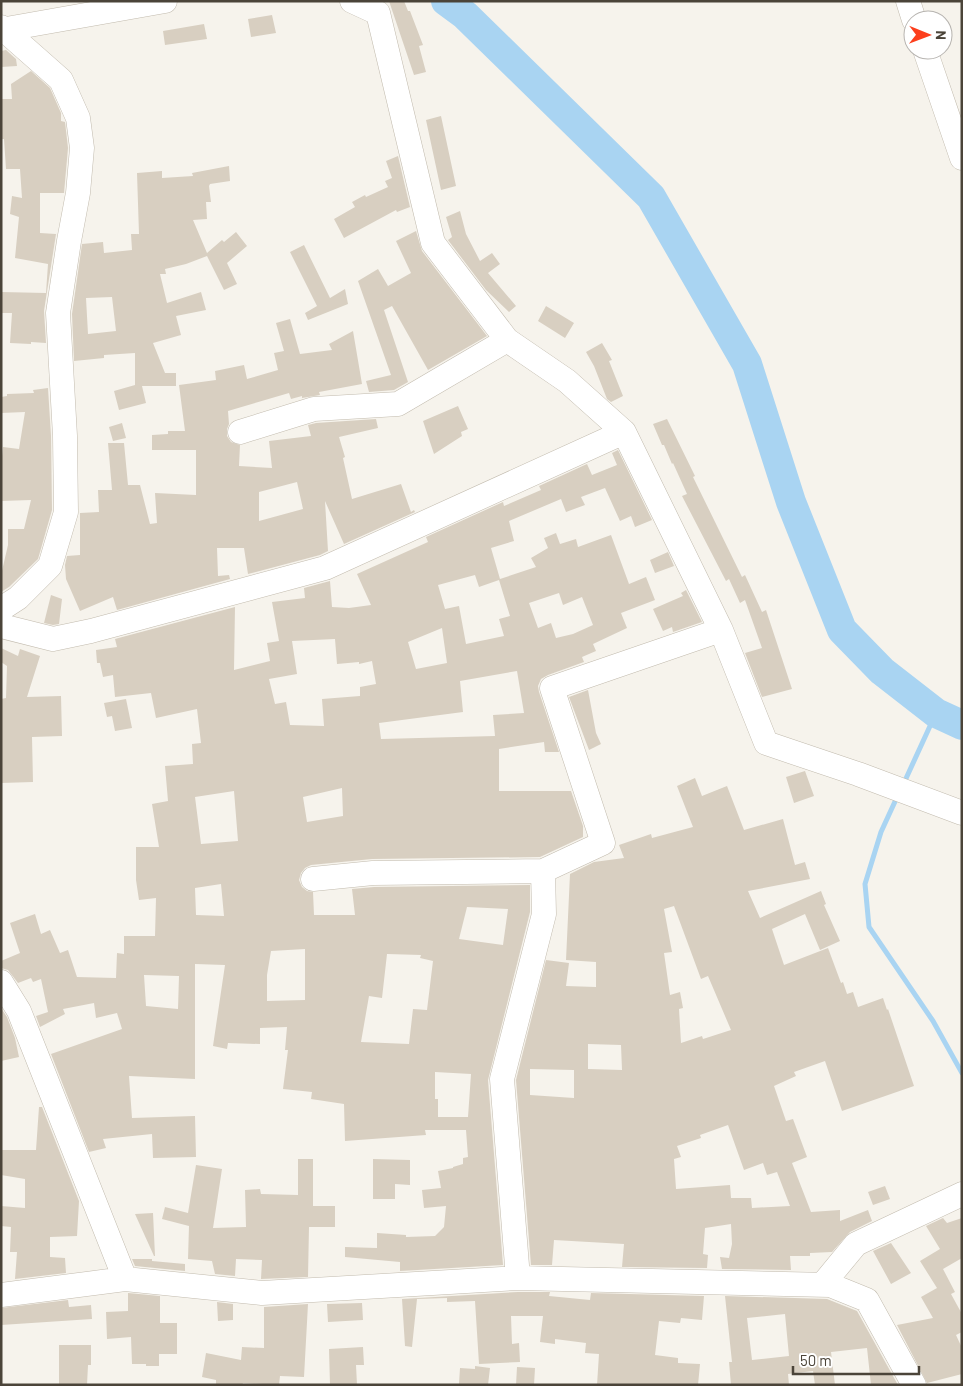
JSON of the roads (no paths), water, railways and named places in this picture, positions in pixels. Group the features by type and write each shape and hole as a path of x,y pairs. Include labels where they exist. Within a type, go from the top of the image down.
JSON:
{"street":[{"path":"2,29 165,1"},
{"path":"352,1 378,13 433,243 507,340 567,381 624,432 721,630 766,743 858,774 959,812"},
{"path":"1,609 18,598 50,566 66,512 65,436 58,313 78,193 82,148 78,118 61,80 2,29"},
{"path":"928,60 962,158"},
{"path":"240,432 314,409 398,404 507,340"},
{"path":"1,626 53,639 91,631 324,568 624,432"},
{"path":"313,879 373,873 543,872 603,843 552,688 721,630"},
{"path":"518,1278 502,1079 544,914 543,872"},
{"path":"1,982 19,1010 125,1279"},
{"path":"823,1284 856,1244 955,1196"},
{"path":"1,1295 125,1279 262,1293 518,1278 823,1284 867,1300 914,1385"}],"waterway":[{"path":"446,1 465,15 651,197 747,364 791,502 842,630 882,671 936,713 962,725"},
{"path":"903,785 936,713"},
{"path":"898,795 881,832 865,884 869,927 933,1021 962,1073"}]}
